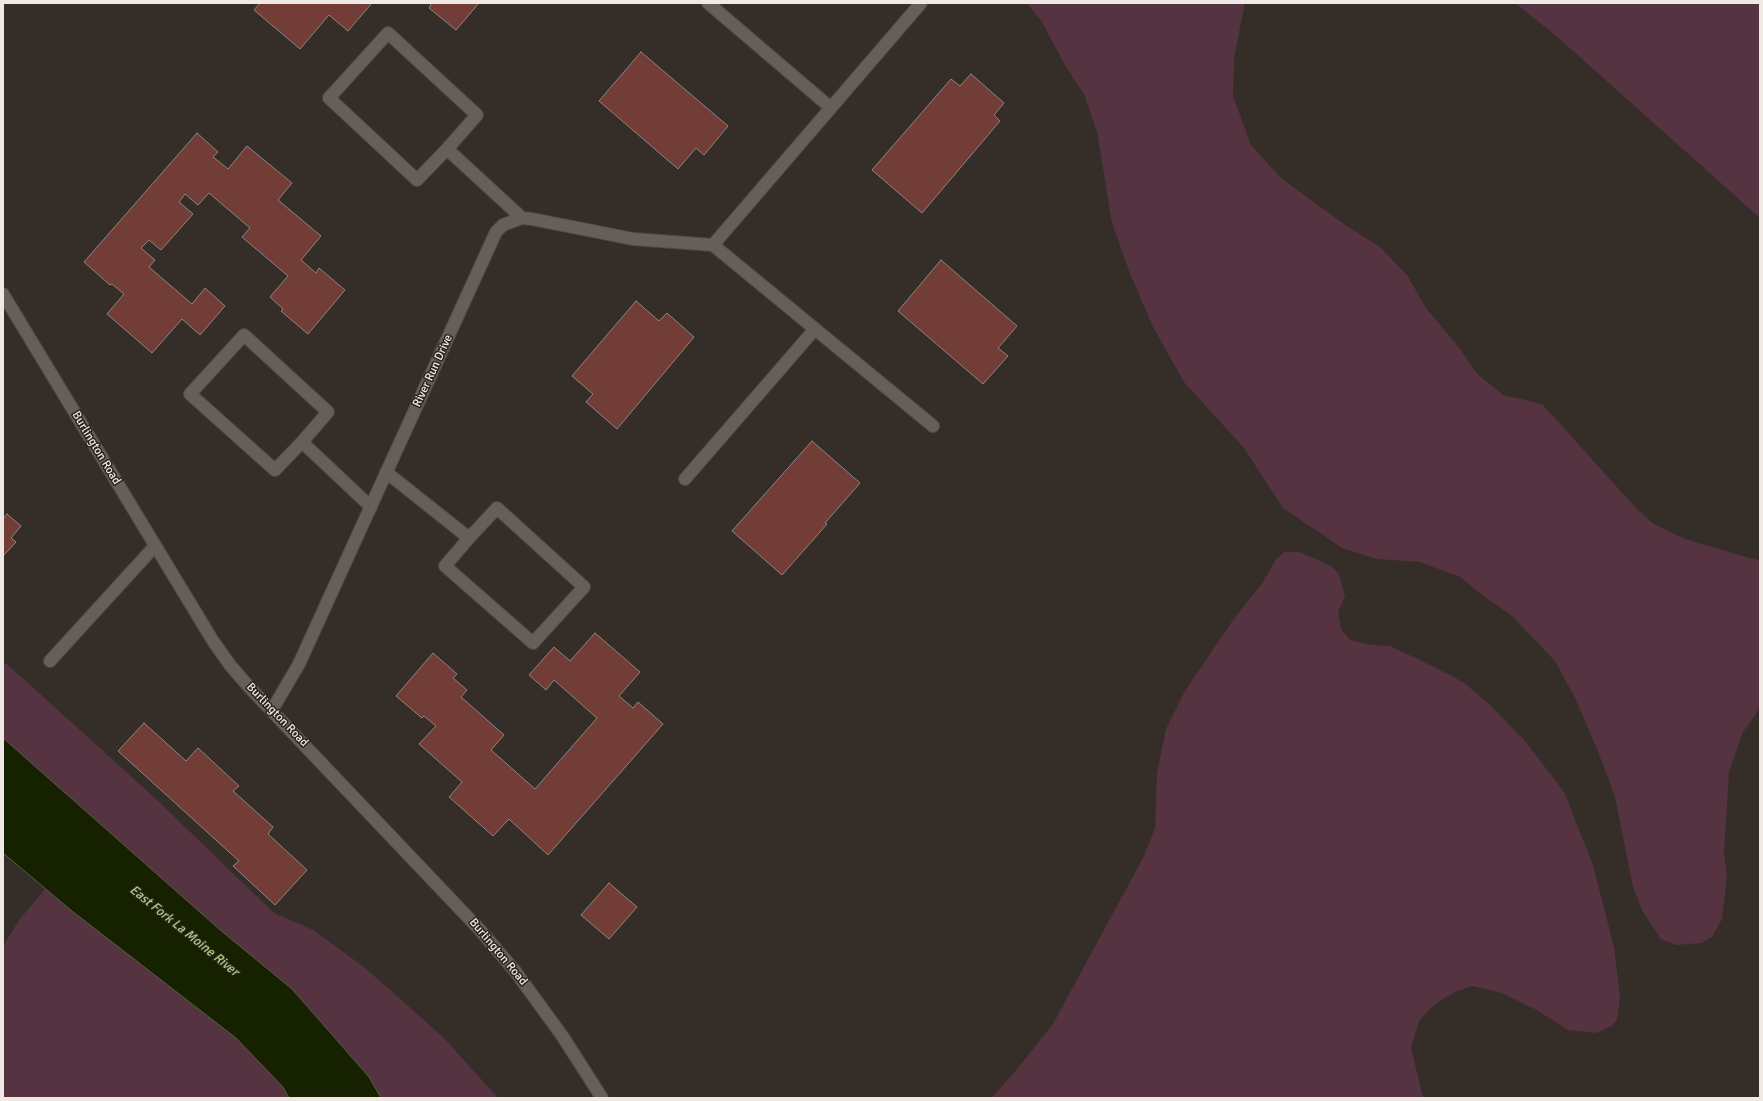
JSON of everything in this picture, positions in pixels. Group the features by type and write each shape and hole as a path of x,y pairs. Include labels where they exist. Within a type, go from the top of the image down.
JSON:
{"street":[{"path":"708,3 831,108"},
{"path":"921,3 713,245 932,426"},
{"path":"388,33 477,115 447,149 417,180 329,98 388,33"},
{"path":"447,149 522,218"},
{"name":"River Run Drive","path":"272,710 299,664 496,232 503,225 522,218 632,239 713,245"},
{"name":"Burlington Road","path":"3,294 213,641 240,676 480,930 515,971 563,1037 602,1098"},
{"path":"684,479 815,329"},
{"path":"244,335 328,412 302,442 275,470 190,394 244,335"},
{"path":"302,442 371,507"},
{"path":"386,472 469,538"},
{"path":"497,508 584,587 533,643 445,566 469,538 497,508"},
{"path":"50,661 155,546"}],"shaded area":[{"path":"1027,3 1245,3 1234,58 1233,96 1251,145 1282,179 1347,226 1380,247 1407,275 1426,308 1460,349 1477,374 1505,396 1523,399 1543,405 1635,507 1652,523 1685,539 1760,561 1760,708 1743,732 1729,771 1724,852 1727,878 1722,919 1712,937 1702,943 1676,945 1661,939 1643,912 1633,887 1615,797 1597,749 1576,700 1555,661 1511,615 1486,598 1460,577 1420,562 1377,559 1342,548 1283,508 1244,448 1184,382 1153,327 1131,276 1112,223 1097,132 1084,94 1066,67 1042,22"},
{"path":"1515,3 1760,3 1760,218 1554,34"},
{"path":"1284,552 1300,552 1331,566 1339,574 1345,596 1338,612 1341,629 1350,640 1371,645 1390,646 1463,682 1488,703 1525,741 1564,792 1593,865 1614,947 1620,998 1617,1019 1612,1026 1596,1033 1568,1030 1535,1009 1499,992 1472,986 1455,992 1435,1004 1419,1021 1411,1047 1423,1098 991,1098 1014,1073 1053,1024 1144,856 1155,828 1157,773 1166,729 1185,691 1233,620 1263,582 1276,559"},
{"path":"3,663 7,664 156,799 274,913 313,930 364,967 443,1037 498,1098 381,1098 369,1077 292,989 219,929 3,738"},
{"path":"45,889 236,1038 283,1087 289,1098 3,1098 3,946 20,919"}],"water":[{"name":"East Fork La Moine River","path":"3,738 219,929 292,989 369,1077 381,1098 289,1098 283,1087 236,1038 72,911 3,853"}],"building":[{"path":"260,3 372,3 348,31 329,15 300,49 254,10"},
{"path":"429,3 479,3 456,30 429,8 431,5"},
{"path":"641,52 728,126 704,155 696,148 678,169 599,101"},
{"path":"971,74 1004,103 994,115 1000,121 922,213 872,170 951,79 960,86"},
{"path":"197,133 218,152 213,157 228,169 247,146 292,183 278,200 321,236 301,260 316,273 319,268 345,290 308,334 281,311 283,309 270,297 288,276 242,237 250,228 209,193 198,205 185,194 179,202 193,214 161,250 149,240 141,248 155,260 149,267 192,304 205,288 225,306 200,335 182,319 152,353 107,314 124,294 112,284 110,285 84,262"},
{"path":"941,260 1017,326 998,348 1008,356 983,384 898,311"},
{"path":"636,301 659,321 667,313 694,337 617,429 586,402 593,394 572,376"},
{"path":"812,441 860,483 825,523 827,524 782,575 732,531"},
{"path":"7,514 21,526 11,538 16,542 3,556 3,519"},
{"path":"595,633 640,672 619,696 633,708 638,702 663,724 548,855 509,819 493,836 449,797 462,782 419,744 436,726 424,716 422,718 396,696 433,653 457,674 453,678 467,690 461,697 504,735 491,750 535,789 597,718 554,680 546,690 529,675 554,647 570,661"},
{"path":"144,723 186,761 198,748 239,786 233,791 273,827 268,834 307,870 275,905 233,866 239,861 118,751"},
{"path":"609,883 637,907 609,939 581,915"}]}
